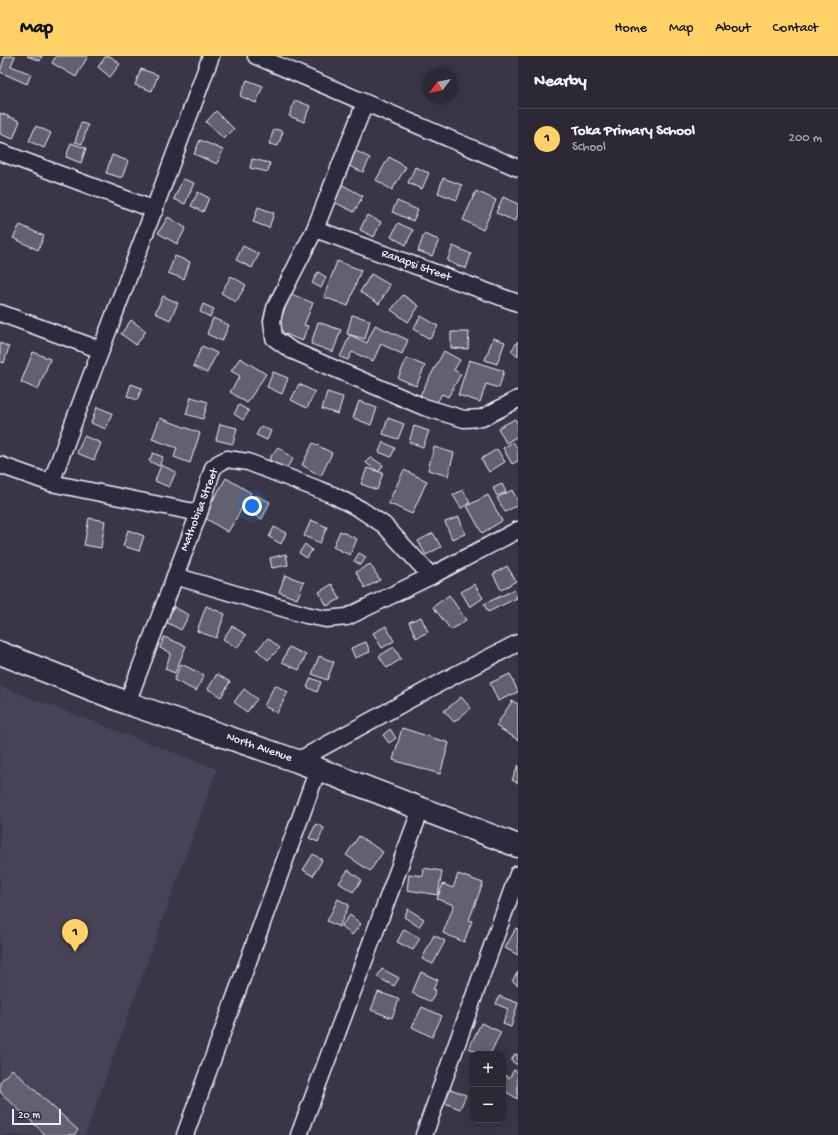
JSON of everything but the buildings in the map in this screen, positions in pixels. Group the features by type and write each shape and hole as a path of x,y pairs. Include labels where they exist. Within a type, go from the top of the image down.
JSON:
{"street":[{"path":"51,483 212,56"},
{"path":"256,56 518,168"},
{"path":"365,103 314,229 275,308 272,321 274,338 280,344 291,350 424,407 464,419 482,418 518,399"},
{"path":"0,152 155,210"},
{"name":"Ranapsi Street","path":"314,229 518,303"},
{"path":"0,313 100,350"},
{"name":"Mathobisa Street","path":"127,703 199,513 213,468 219,462 227,459 248,462 333,495 360,509 384,525 431,576"},
{"path":"0,465 51,483 199,513"},
{"path":"175,576 326,619 347,617 431,576 518,530"},
{"path":"297,762 453,676 518,643"},
{"name":"North Avenue","path":"0,653 127,703 318,769 518,846"},
{"path":"185,1135 318,769"},
{"path":"298,1135 421,809"},
{"path":"424,1135 518,874"}],"shaded area":[{"path":"0,686 217,769 85,1135 0,1135"}],"place":[{"name":"Toka Primary School","path":"75,952"}]}
